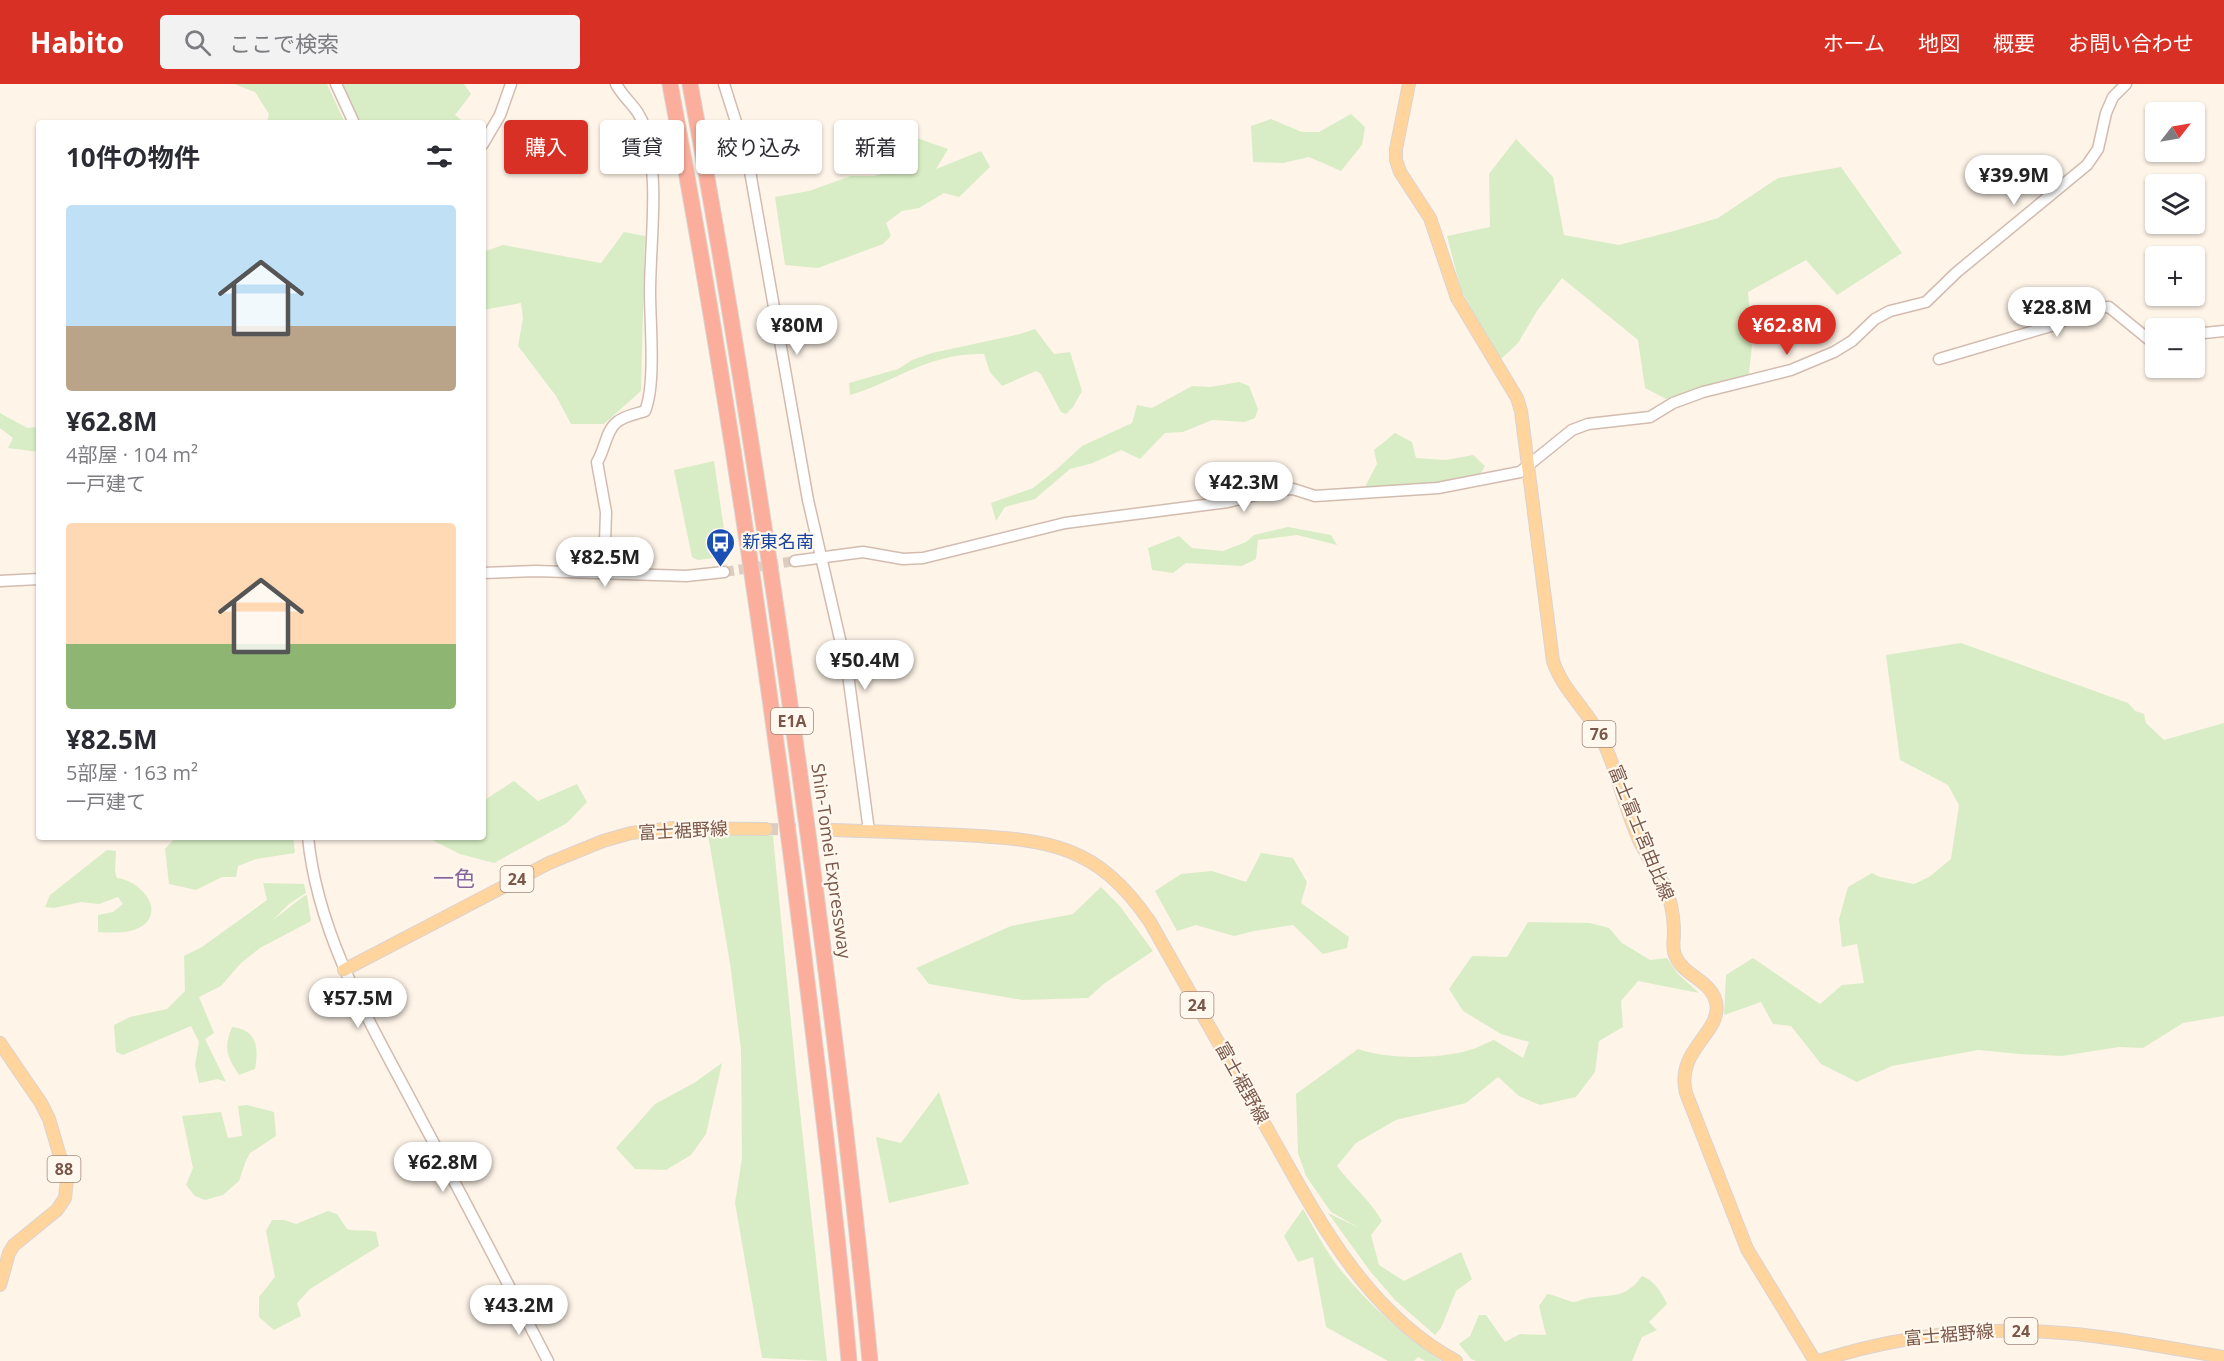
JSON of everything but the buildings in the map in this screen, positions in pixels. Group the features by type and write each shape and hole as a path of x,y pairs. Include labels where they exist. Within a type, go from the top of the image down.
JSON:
{"highway":[{"name":"Shin-Tomei Expressway","path":"670,84 715,338 780,772 842,1278 849,1361"},
{"name":"Shin-Tomei Expressway","path":"690,84 744,393 792,717 834,1037 870,1361"}],"main road":[{"name":"富士富士宮由比線","path":"1409,84 1396,149 1396,160 1400,172 1430,218 1457,298 1517,398 1521,411 1550,649 1557,672 1597,730 1612,763 1639,840 1665,888 1673,916 1676,957 1683,967 1705,983 1715,1000 1717,1008 1713,1022 1687,1062 1683,1074 1686,1093 1747,1249 1817,1361"},
{"name":"富士裾野線","path":"344,970 588,845 630,833 673,828 766,829"},
{"name":"富士裾野線","path":"830,830 987,836 1043,843 1078,855 1115,880 1132,896 1150,922 1314,1212 1346,1262 1384,1307 1410,1330 1456,1361"},
{"name":"88","path":"0,1043 41,1103 49,1119 67,1180 65,1198 57,1210 14,1245 9,1253 0,1285"},
{"name":"富士裾野線","path":"1817,1361 1860,1348 1911,1337 1996,1330 2061,1333 2224,1357"}],"street":[{"path":"336,84 353,120"},
{"path":"486,139 500,115 511,84"},
{"path":"604,573 606,512 597,462 603,453 612,428 624,418 645,411 650,394 651,166 646,129 636,106 616,84"},
{"path":"724,84 748,160 808,500 848,674 869,831"},
{"path":"795,561 862,552 903,559 923,558 1065,523 1228,502 1271,491 1293,489 1315,496 1438,488 1520,472 1572,430 1588,424 1650,417 1673,403 1703,392 1791,370 1852,341 1875,320 1890,311 1926,302 1957,272 2087,165 2098,149 2106,113 2113,97 2126,84"},
{"path":"1939,359 2051,326 2091,308 2109,307 2145,338"},
{"path":"2205,333 2224,331"},
{"path":"486,573 536,571 686,576 724,573"},
{"path":"0,581 36,579"},
{"path":"308,840 310,865 319,898 344,970 548,1361"}],"green space":[{"path":"234,84 327,84 344,120 268,120 269,114 255,92"},
{"path":"334,84 464,84 471,94 455,115 461,120 347,120"},
{"path":"1351,114 1365,127 1362,145 1341,171 1309,157 1283,163 1253,162 1251,126 1271,119 1302,132 1319,132"},
{"path":"918,138 948,149 936,169 981,151 990,167 959,197 944,193 919,208 902,211 886,223 891,236 883,244 818,268 785,265 775,197 809,191 851,176 918,174"},
{"path":"1516,139 1553,177 1564,235 1619,245 1718,218 1778,178 1841,167 1902,253 1837,295 1806,260 1748,292 1752,345 1749,374 1666,399 1645,388 1638,340 1562,278 1537,311 1518,343 1500,360 1461,290 1447,236 1490,227 1489,174"},
{"path":"624,232 645,236 641,391 604,424 571,424 556,396 518,346 523,318 521,303 486,309 486,251 503,245 601,263"},
{"path":"1035,329 1054,354 1070,352 1082,391 1066,414 1061,412 1041,374 1036,371 1002,386 990,372 984,354 957,356 930,362 850,395 849,383 898,369 912,360 932,353"},
{"path":"1239,382 1249,386 1258,409 1255,418 1245,422 1212,420 1183,432 1165,433 1140,459 1121,450 1093,463 1070,469 1035,499 1005,507 996,521 991,503 1033,488 1082,446 1132,423 1137,405 1152,408 1192,386 1210,387"},
{"path":"0,413 27,428 36,427 36,452 8,448 13,438 0,428"},
{"path":"1395,433 1412,442 1416,458 1446,460 1473,455 1485,466 1479,476 1430,485 1365,487 1377,464 1374,450"},
{"path":"714,461 728,556 698,560 692,557 674,470"},
{"path":"1288,527 1331,535 1337,545 1297,535 1258,540 1256,559 1242,566 1186,563 1173,573 1152,570 1148,548 1179,536 1192,548 1223,551 1246,542 1254,535"},
{"path":"1961,643 2128,703 2135,711 2144,714 2146,723 2164,740 2224,723 2224,1016 2183,1023 2143,1048 2119,1047 2062,1056 1978,1050 1892,1066 1857,1082 1821,1064 1791,1026 1773,1024 1761,1002 1724,1015 1726,975 1753,958 1820,1004 1842,985 1864,983 1857,944 1842,947 1839,919 1848,887 1872,873 1880,877 1914,884 1929,877 1951,859 1959,805 1948,785 1900,760 1886,655"},
{"path":"514,781 538,801 577,784 587,802 567,823 494,863 460,854 432,840 486,840 486,799"},
{"path":"761,833 773,836 827,1361 762,1358 735,1203 742,1158 741,1050 730,963 708,835"},
{"path":"173,840 293,840 295,853 256,859 238,866 236,877 222,877 196,890 169,884 165,849"},
{"path":"107,850 116,851 117,878 132,883 150,901 152,909 150,917 145,924 135,930 98,932 98,915 113,912 123,904 118,897 99,904 81,902 54,908 45,907 50,895"},
{"path":"1261,853 1293,858 1307,882 1301,903 1349,937 1347,948 1323,954 1293,925 1234,936 1196,925 1177,931 1155,891 1181,874 1212,871 1246,882"},
{"path":"263,883 304,884 306,893 289,904 273,920 307,895 311,921 260,948 241,963 221,986 199,997 214,1033 205,1039 226,1082 218,1079 199,1083 195,1065 199,1042 191,1026 123,1055 116,1052 114,1025 130,1017 167,1009 185,991 184,956 202,947 267,900"},
{"path":"1101,887 1119,905 1153,951 1105,983 1088,998 1023,1000 929,984 916,968 1011,926 1073,914"},
{"path":"1528,922 1590,923 1609,928 1622,943 1650,960 1667,958 1678,974 1699,993 1638,981 1621,1001 1623,1027 1599,1041 1595,1072 1576,1097 1540,1105 1519,1096 1498,1077 1466,1103 1396,1120 1356,1143 1337,1166 1382,1221 1371,1235 1379,1265 1404,1281 1461,1252 1472,1279 1456,1291 1441,1328 1435,1335 1395,1300 1370,1271 1328,1213 1359,1228 1331,1212 1306,1176 1298,1153 1296,1094 1358,1049 1383,1055 1437,1056 1466,1051 1494,1040 1523,1058 1529,1042 1501,1034 1463,1011 1449,989 1472,956 1507,957"},
{"path":"232,1027 247,1032 256,1047 255,1069 239,1075 227,1047"},
{"path":"722,1063 706,1134 691,1155 666,1170 635,1169 616,1148 655,1104 694,1083"},
{"path":"939,1092 969,1184 889,1203 876,1137 901,1143"},
{"path":"247,1105 274,1112 276,1136 250,1153 239,1181 223,1195 205,1200 195,1196 186,1185 193,1168 182,1116 221,1112 228,1138 242,1136 238,1106"},
{"path":"1303,1209 1329,1254 1350,1281 1413,1341 1441,1361 1425,1361 1418,1357 1414,1361 1388,1361 1326,1327 1313,1257 1298,1262 1284,1236"},
{"path":"328,1211 337,1214 347,1229 376,1232 379,1246 310,1289 297,1303 301,1316 274,1330 259,1317 259,1297 275,1277 266,1231 272,1220 284,1220 296,1224"},
{"path":"1642,1276 1654,1284 1667,1304 1649,1322 1657,1330 1642,1337 1632,1361 1476,1361 1471,1359 1459,1344 1470,1336 1479,1315 1486,1315 1505,1342 1520,1334 1546,1335 1539,1306 1547,1294 1574,1302 1618,1294 1630,1289"}],"tunnel":[{"path":"724,572 795,561"},
{"path":"766,829 830,830"}],"place":[{"name":"新東名南","path":"721,568"}],"district":[{"name":"一色","path":"454,879"}]}
